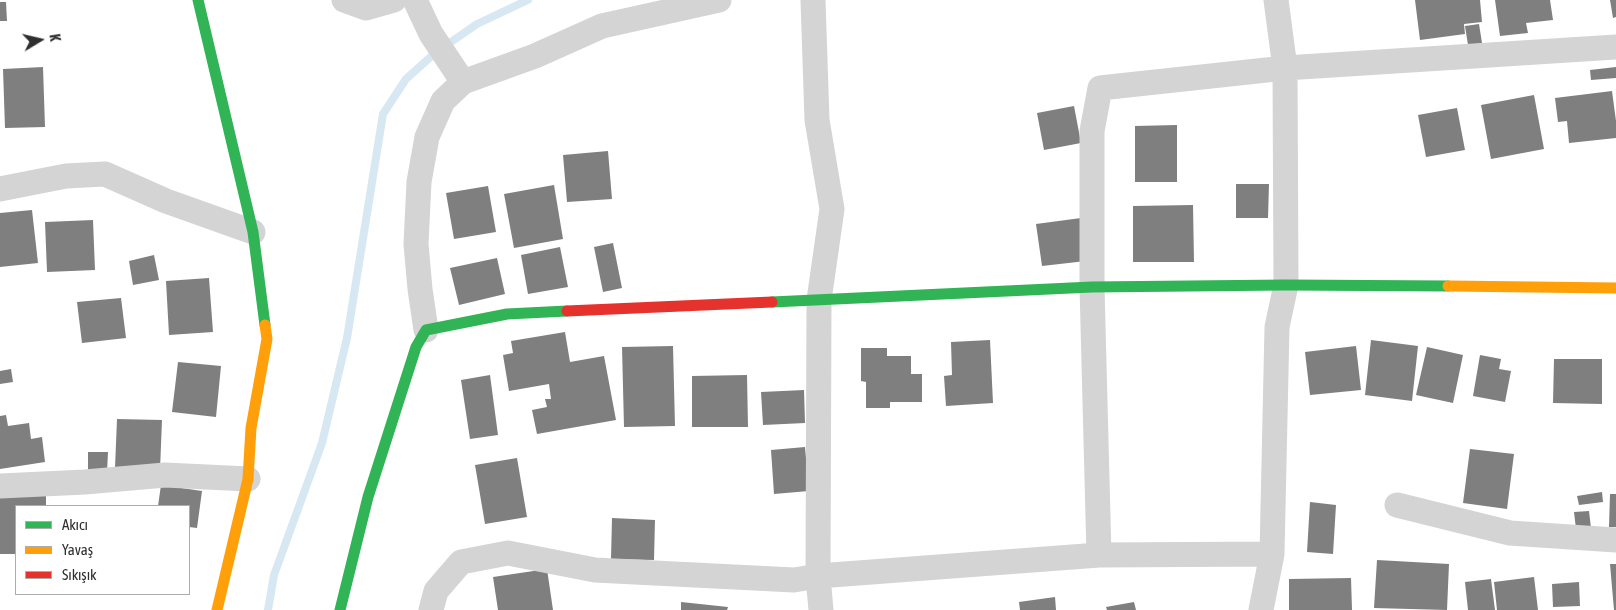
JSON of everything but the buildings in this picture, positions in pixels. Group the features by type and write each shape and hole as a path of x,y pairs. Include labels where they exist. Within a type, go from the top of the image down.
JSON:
{"street":[{"path":"198,0 253,232 267,339 251,428 248,478 217,610"},
{"path":"344,0 366,8 394,0"},
{"path":"415,0 431,34 457,73"},
{"path":"457,73 535,56 602,26 719,0"},
{"path":"813,0 816,120 832,209 820,300 818,576 821,610"},
{"path":"1261,610 1272,554 1277,327 1286,285 1285,68 1276,0"},
{"path":"1099,555 1092,287 1092,131 1100,88 1285,68 1616,47"},
{"path":"340,610 368,497 416,347 426,330 416,244 419,182 427,137 457,73"},
{"path":"0,189 66,176 105,174 166,202 253,232"},
{"path":"426,330 507,314 1092,287 1286,285 1616,288"},
{"path":"0,486 85,482 165,475 248,478"},
{"path":"1397,505 1510,533 1616,540"},
{"path":"431,610 436,591 461,562 508,553 595,570 794,580 818,576 1099,555 1272,554"}],"waterway":[{"path":"268,610 274,575 322,443 347,338 383,114 406,79 435,53 477,24 528,0"}],"traffic: fast":[{"path":"198,0 253,232 265,325"},
{"path":"772,302 1092,287 1448,286"},
{"path":"340,610 368,497 416,347 426,330 507,314 567,311"}],"traffic: slow":[{"path":"1448,286 1616,288"},
{"path":"217,610 248,479 251,428 267,339 265,325"}],"traffic: jam":[{"path":"567,311 772,302"}]}
